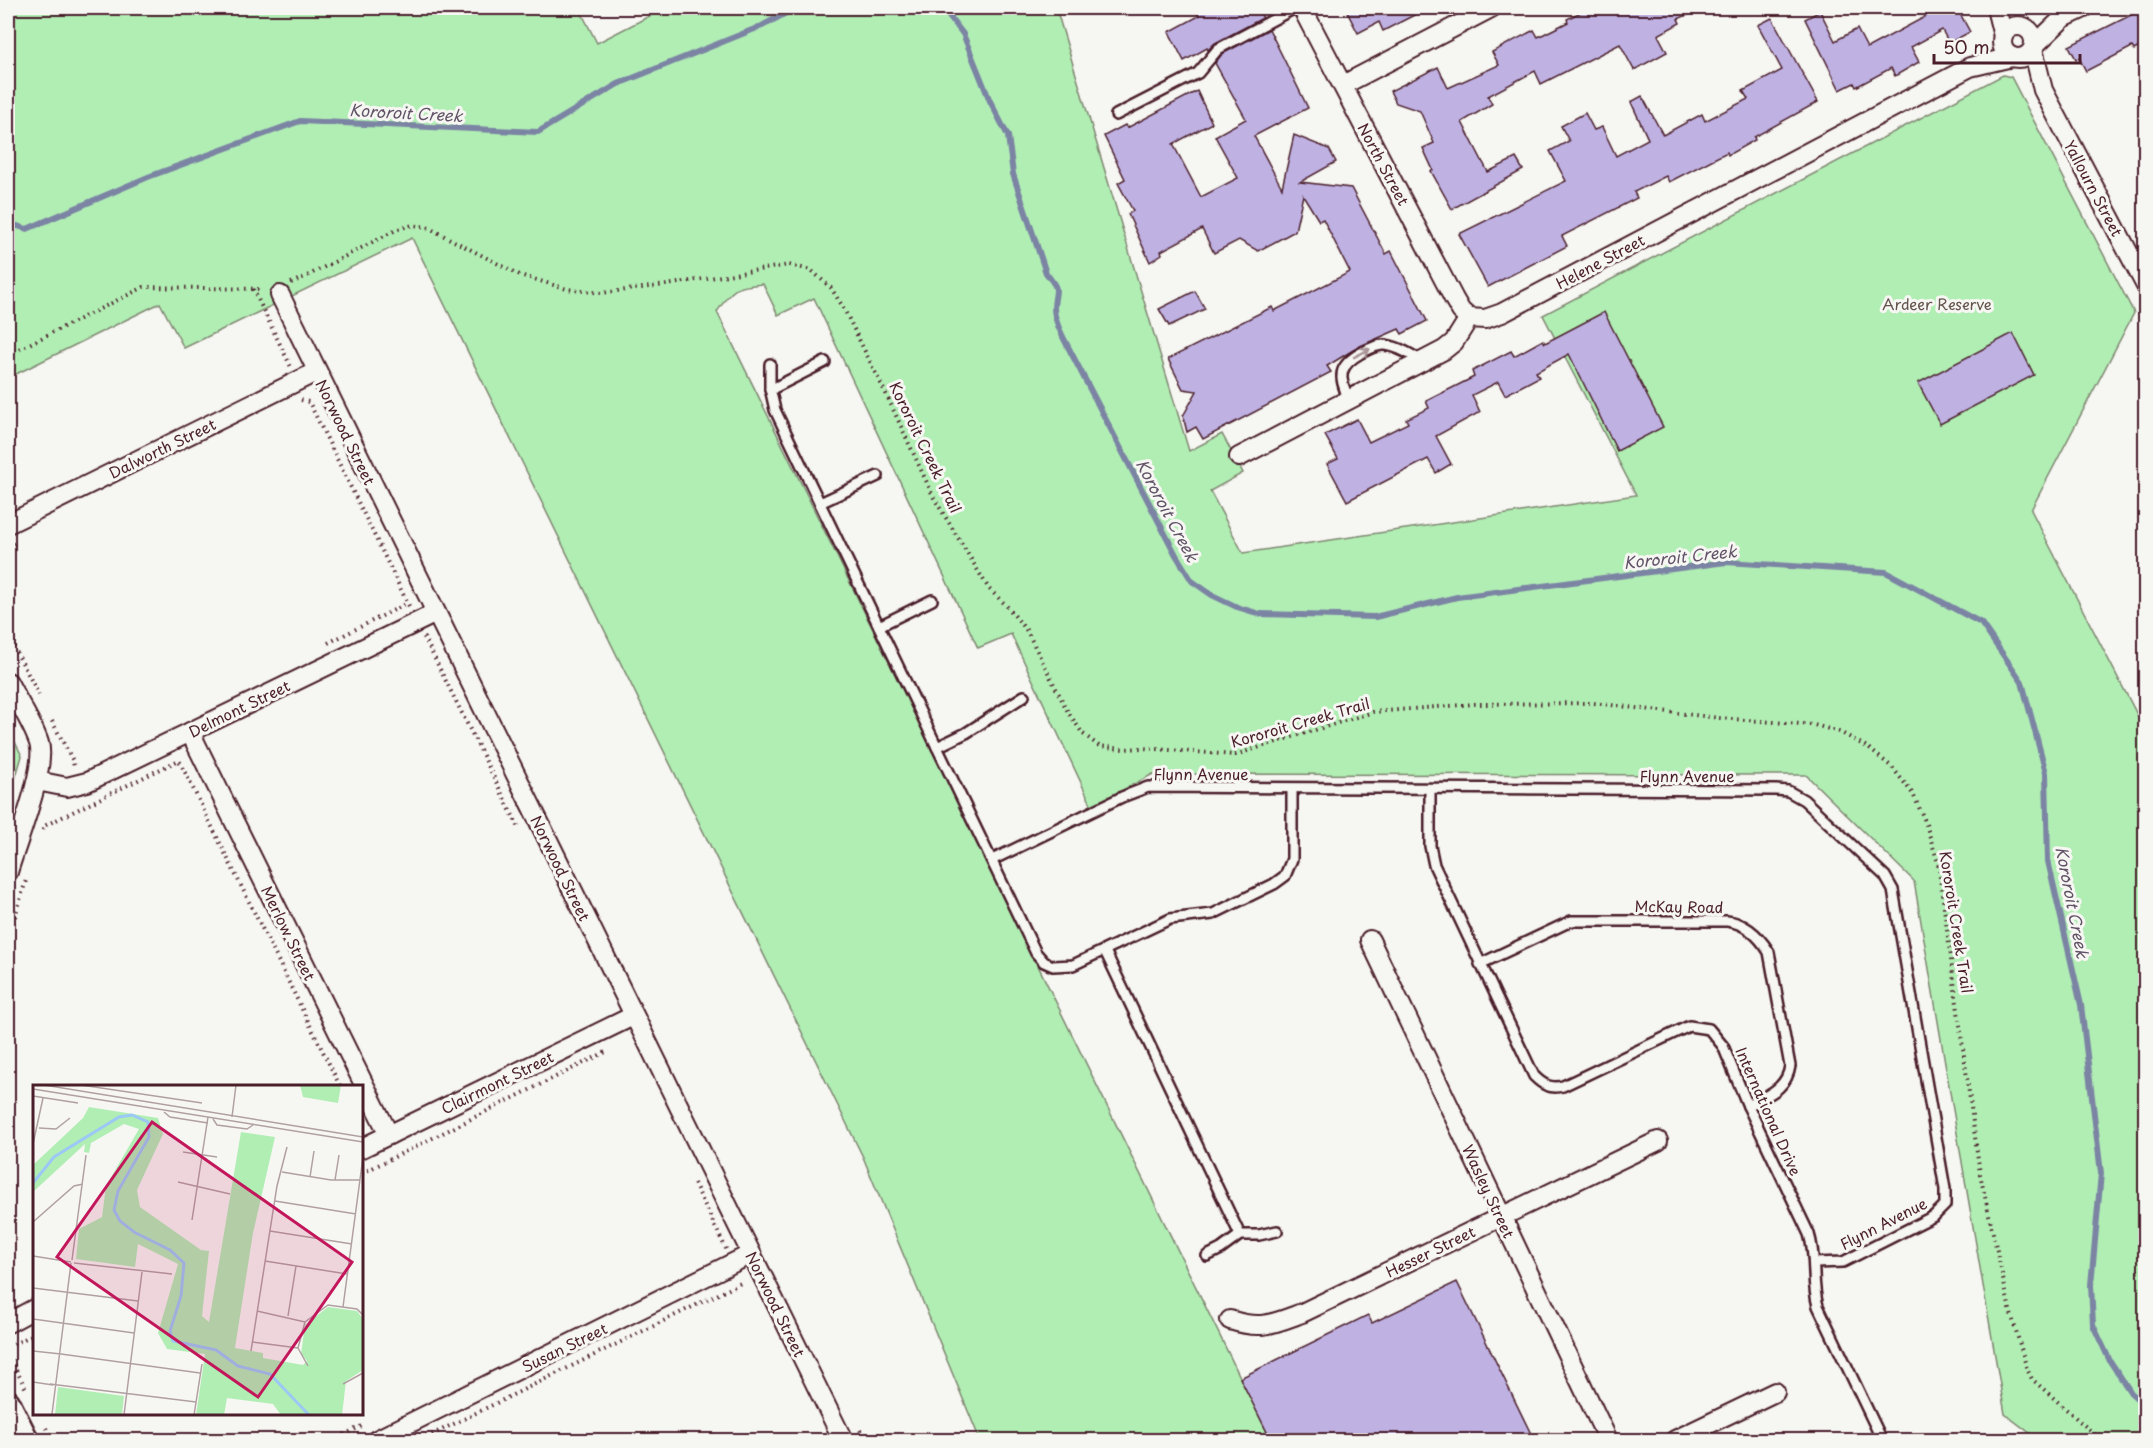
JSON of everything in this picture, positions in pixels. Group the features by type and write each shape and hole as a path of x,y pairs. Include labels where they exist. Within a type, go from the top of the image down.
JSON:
{"street":[{"name":"North Street","path":"1302,8 1454,299 1461,311 1469,318"},
{"path":"1343,85 1491,8"},
{"name":"Yallourn Street","path":"1996,8 2004,50 2043,90"},
{"name":"Yallourn Street","path":"2005,8 2033,35 2033,47 2043,90 2145,286"},
{"path":"2003,38 2011,28 2063,18 2084,8"},
{"path":"2014,58 2026,57 2033,47 2063,18"},
{"name":"Helene Street","path":"1469,318 1485,319 1502,313 1970,67 2003,38"},
{"name":"Helene Street","path":"1970,67 2014,58"},
{"name":"Norwood Street","path":"277,290 843,1440"},
{"path":"1239,457 1449,347 1469,318"},
{"name":"Dalworth Street","path":"8,525 316,372"},
{"name":"Delmont Street","path":"37,781 67,787 87,783 436,613"},
{"path":"8,682 39,744 41,757 37,781 8,872"},
{"name":"Merlow Street","path":"190,732 389,1135"},
{"name":"Wasley Street","path":"1370,940 1608,1440"},
{"name":"Clairmont Street","path":"363,1148 633,1016"},
{"name":"Hesser Street","path":"1230,1320 1248,1326 1275,1323 1302,1313 1658,1141"},
{"name":"Susan Street","path":"376,1440 751,1254"},
{"path":"8,1323 33,1310"},
{"path":"1675,1440 1775,1392"},
{"path":"8,1402 27,1440"}],"lane":[{"path":"1116,115 1198,73 1218,50 1295,8"},
{"path":"1349,399 1344,387 1342,371 1346,363 1366,351 1383,345 1423,361"},
{"path":"770,390 825,362"},
{"path":"770,364 770,390 775,410 1036,953 1044,962 1064,967 1084,961 1170,919 1213,914 1285,876 1292,858 1292,789"},
{"path":"820,503 878,476"},
{"path":"879,626 932,600"},
{"path":"938,747 966,733 1024,696"},
{"name":"Flynn Avenue","path":"992,860 1122,797 1148,788 1788,791 1804,800 1885,876 1893,890 1945,1188 1945,1205 1934,1216 1843,1262 1815,1263"},
{"name":"International Drive","path":"1430,790 1431,856 1534,1076 1541,1083 1550,1087 1563,1086 1689,1026 1709,1029 1723,1046 1748,1106 1809,1234 1813,1247 1814,1284 1818,1306 1882,1440"},
{"name":"McKay Road","path":"1480,964 1562,924 1581,920 1727,921 1743,925 1764,943 1769,952 1790,1066 1787,1080 1778,1090 1748,1106"},
{"path":"1105,951 1240,1235"},
{"path":"1207,1256 1240,1235 1259,1236 1277,1231"}],"path":[{"name":"Kororoit Creek Trail","path":"8,353 144,288 277,290 306,278 398,229 413,225 428,227 520,275 567,289 602,293 789,266 811,270 831,288 843,307 934,498 989,589 1006,605 1027,631 1068,712 1083,734 1099,746 1235,755 1373,712 1475,704 1594,703 1719,718 1814,725 1840,732 1867,747 1892,767 1913,794 1925,821 1938,863 1980,1174 2010,1310 2032,1379 2101,1440"},
{"path":"254,289 519,828"},
{"path":"291,406 301,400 309,402"},
{"path":"8,547 18,541"},
{"path":"41,836 44,826 179,760 340,1085"},
{"path":"8,791 12,792 8,804"},
{"path":"8,940 28,876"},
{"path":"363,1173 615,1048"},
{"path":"693,1183 748,1292"},
{"path":"421,1440 743,1282"},
{"path":"8,1347 33,1334"},
{"path":"8,1353 29,1396"}],"green space":[{"name":"Ardeer Reserve","path":"8,8 579,8 597,43 665,8 1056,8 1189,451 1222,434 1243,473 1210,491 1243,553 1636,495 1543,315 2003,75 2011,77 2134,313 2031,510 2145,730 2145,1440 2039,1440 2005,1414 1914,881 1806,775 1153,774 1092,806 1011,634 978,648 814,298 778,315 763,284 740,287 731,293 717,312 1271,1440 980,1440 863,1157 412,238 184,348 160,303 8,378"},
{"path":"8,728 22,756 8,803"}],"building":[{"path":"1195,8 1257,8 1263,18 1215,43 1208,50 1207,48 1184,61 1169,32 1199,16"},
{"path":"1345,8 1428,8 1383,31 1379,22 1358,33"},
{"path":"1588,8 1703,8 1678,19 1680,23 1658,35 1667,52 1634,70 1620,44 1541,84 1535,71 1488,96 1492,104 1462,122 1488,172 1516,158 1523,170 1452,209 1431,171 1433,170 1423,148 1434,143 1420,111 1396,103 1390,91 1438,67 1448,88 1499,65 1492,52 1534,30 1538,37 1568,22 1567,19"},
{"path":"1920,8 1957,8 1970,32 1949,43 1942,30 1911,47 1919,62 1895,76 1891,68 1856,87 1854,83 1840,90 1805,19 1820,11 1835,41 1857,29 1867,48 1925,17"},
{"path":"2145,8 2145,44 2134,50 2132,47 2086,71 2069,46"},
{"path":"1772,18 1818,102 1754,137 1755,140 1728,155 1727,152 1669,182 1666,176 1634,192 1637,198 1562,236 1567,246 1488,287 1459,234 1566,181 1550,151 1569,141 1561,126 1585,113 1594,130 1602,127 1616,156 1648,139 1631,102 1642,96 1663,135 1702,114 1705,121 1748,99 1743,91 1782,70 1758,25"},
{"path":"1269,29 1308,108 1254,136 1282,188 1294,135 1329,149 1336,162 1300,182 1351,188 1386,254 1391,251 1427,321 1402,334 1399,329 1358,347 1327,366 1331,372 1203,439 1196,427 1187,432 1183,416 1197,391 1183,389 1168,359 1272,307 1274,311 1350,272 1323,219 1319,221 1303,195 1295,231 1258,251 1239,240 1214,253 1202,229 1161,251 1162,254 1150,262 1128,214 1133,211 1118,183 1125,179 1104,136 1125,125 1127,128 1197,91 1212,123 1173,144 1201,197 1238,178 1215,136 1246,119 1215,63 1222,54"},
{"path":"1195,291 1205,309 1169,326 1159,309"},
{"path":"1604,312 1663,427 1617,451 1569,354 1536,372 1539,377 1505,395 1498,382 1472,395 1480,412 1436,436 1451,464 1436,473 1428,459 1347,501 1327,464 1338,459 1325,435 1357,419 1369,442 1408,423 1406,419 1429,408 1426,401 1474,377 1472,371 1511,351 1514,356 1543,340 1545,343"},
{"path":"2013,333 2034,375 1940,424 1918,383"},
{"path":"1457,1282 1534,1440 1271,1440 1240,1378 1368,1315 1372,1323"}],"waterway":[{"name":"Kororoit Creek","path":"8,223 27,229 148,177 300,121 538,132 618,84 762,26 795,8"},
{"name":"Kororoit Creek","path":"943,8 963,34 990,101 1008,136 1013,174 1046,273 1055,287 1054,312 1063,337 1176,555 1192,581 1212,595 1237,607 1260,614 1375,617 1457,597 1726,562 1886,572 1981,623 2022,682 2046,773 2048,861 2081,1005 2101,1173 2091,1285 2093,1325 2110,1361 2131,1393 2146,1406"}]}
